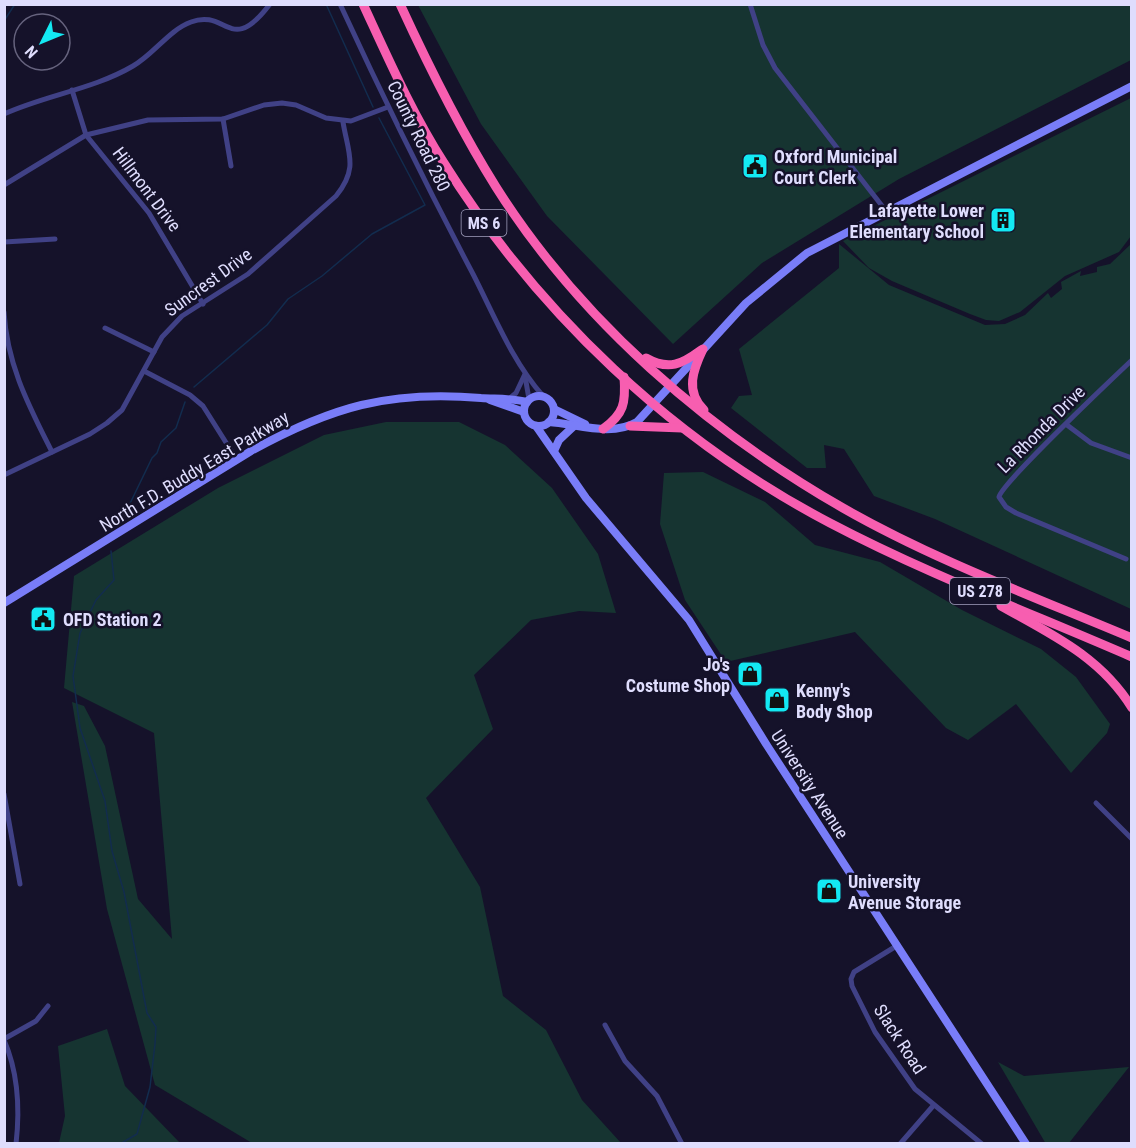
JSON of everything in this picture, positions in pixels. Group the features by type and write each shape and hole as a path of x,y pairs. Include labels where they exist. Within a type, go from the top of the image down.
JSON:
{"highway":[{"name":"MS 6","path":"363,4 414,112 482,219 540,293 587,343 654,406"},
{"name":"MS 6","path":"400,4 456,120 497,189 581,297 629,348 671,386"},
{"path":"629,348 656,364 669,367 681,364 703,349"},
{"path":"703,349 692,373 694,395 699,404 726,431"},
{"path":"603,429 616,420 625,406 624,378"},
{"name":"US 278","path":"671,386 726,431 798,481 875,525 1131,638"},
{"name":"US 278","path":"654,406 768,488 830,524 1131,657"},
{"path":"630,426 682,428"},
{"path":"957,581 1083,653 1105,673 1131,708"}],"main road":[{"path":"590,426 554,409 550,401 543,396 528,400 524,412 528,421 536,426 548,423 603,429 630,426 654,406 746,303 807,253 1131,86"},
{"name":"North F.D. Buddy East Parkway","path":"4,603 293,428 358,404 416,396 528,400"},
{"path":"483,398 524,412"},
{"path":"548,423 554,409"},
{"name":"University Avenue","path":"548,423 554,451"},
{"path":"554,451 559,440 574,425"},
{"name":"University Avenue","path":"536,426 586,498 689,620 762,738 1026,1143"}],"street":[{"path":"4,114 134,66 181,26 194,20 206,20 233,30 242,30 253,24 270,4"},
{"name":"County Road 280","path":"340,4 388,107 525,374"},
{"path":"750,4 764,45 775,68 796,98 886,211"},
{"name":"Hillmont Drive","path":"72,90 87,135 149,213 203,304"},
{"path":"4,185 87,135 148,120 223,119 264,105 282,103 296,105 343,122 363,118 388,107"},
{"path":"223,119 231,166"},
{"name":"Suncrest Drive","path":"4,475 90,434 119,412 162,337 182,316 248,274 330,202 345,185 351,158 343,122"},
{"path":"4,242 55,239"},
{"path":"4,312 10,356 18,382 52,452"},
{"path":"105,328 154,352"},
{"name":"La Rhonda Drive","path":"1126,559 1016,513 1001,502 1000,491 1131,360"},
{"path":"144,370 197,400 209,414 237,460"},
{"path":"525,374 543,396"},
{"path":"510,398 516,393 525,374"},
{"path":"525,374 528,400"},
{"path":"1067,425 1091,442 1131,458"},
{"path":"5,798 20,884"},
{"path":"1096,803 1131,839"},
{"name":"Slack Road","path":"898,945 854,972 851,979 852,986 864,1013 915,1089 933,1106 982,1143"},
{"path":"16,1143 19,1114 10,1054 4,1040 36,1021 48,1006"},
{"path":"605,1025 625,1061 657,1096 682,1143"},
{"path":"900,1143 933,1106"}],"green space":[{"path":"418,5 1131,5 1131,60 899,179 762,263 673,344 547,216 481,124"},
{"path":"1131,98 1131,236 1119,252 1065,276 1020,312 999,321 986,320 970,314 892,281 869,268 843,241"},
{"path":"839,244 889,285 985,325 1005,324 1025,315 1048,293 1051,298 1062,289 1061,282 1081,271 1080,276 1097,272 1097,267 1110,264 1131,244 1131,609 935,519 874,496 844,449 824,445 826,468 807,468 731,408 739,396 752,395 739,349 839,268"},
{"path":"386,422 459,422 505,445 552,488 598,554 616,613 579,611 531,620 474,675 493,729 426,798 480,887 503,996 546,1030 582,1100 621,1143 252,1143 155,1085 107,909 72,702 84,706 105,746 138,899 172,939 154,733 64,688 74,576 218,488 324,435"},
{"path":"703,472 765,502 815,545 880,562 962,610 1041,649 1076,677 1110,724 1107,733 1071,773 1016,704 968,740 946,728 855,632 726,662 685,600 660,524 664,473"},
{"path":"107,1029 125,1086 180,1143 59,1143 65,1116 58,1046"},
{"path":"998,1062 1024,1076 1129,1067 1069,1143 1046,1144"}],"waterway":[{"path":"4,21 15,4"},
{"path":"326,4 373,107"},
{"path":"194,387 267,325 288,299 322,276 372,234 425,205 379,118"},
{"path":"122,520 161,442 176,428 185,402"},
{"path":"111,551 114,580 96,600 80,633 73,676 80,728 105,801 112,851 124,892 147,1013 156,1027 150,1087 137,1134 120,1144"}],"place":[{"name":"Oxford Municipal Court Clerk","path":"755,166"},
{"name":"Lafayette Lower Elementary School","path":"1003,220"},
{"name":"OFD Station 2","path":"43,619"},
{"name":"Jo's Costume Shop","path":"750,674"},
{"name":"Kenny's Body Shop","path":"777,700"},
{"name":"University Avenue Storage","path":"829,891"}]}
